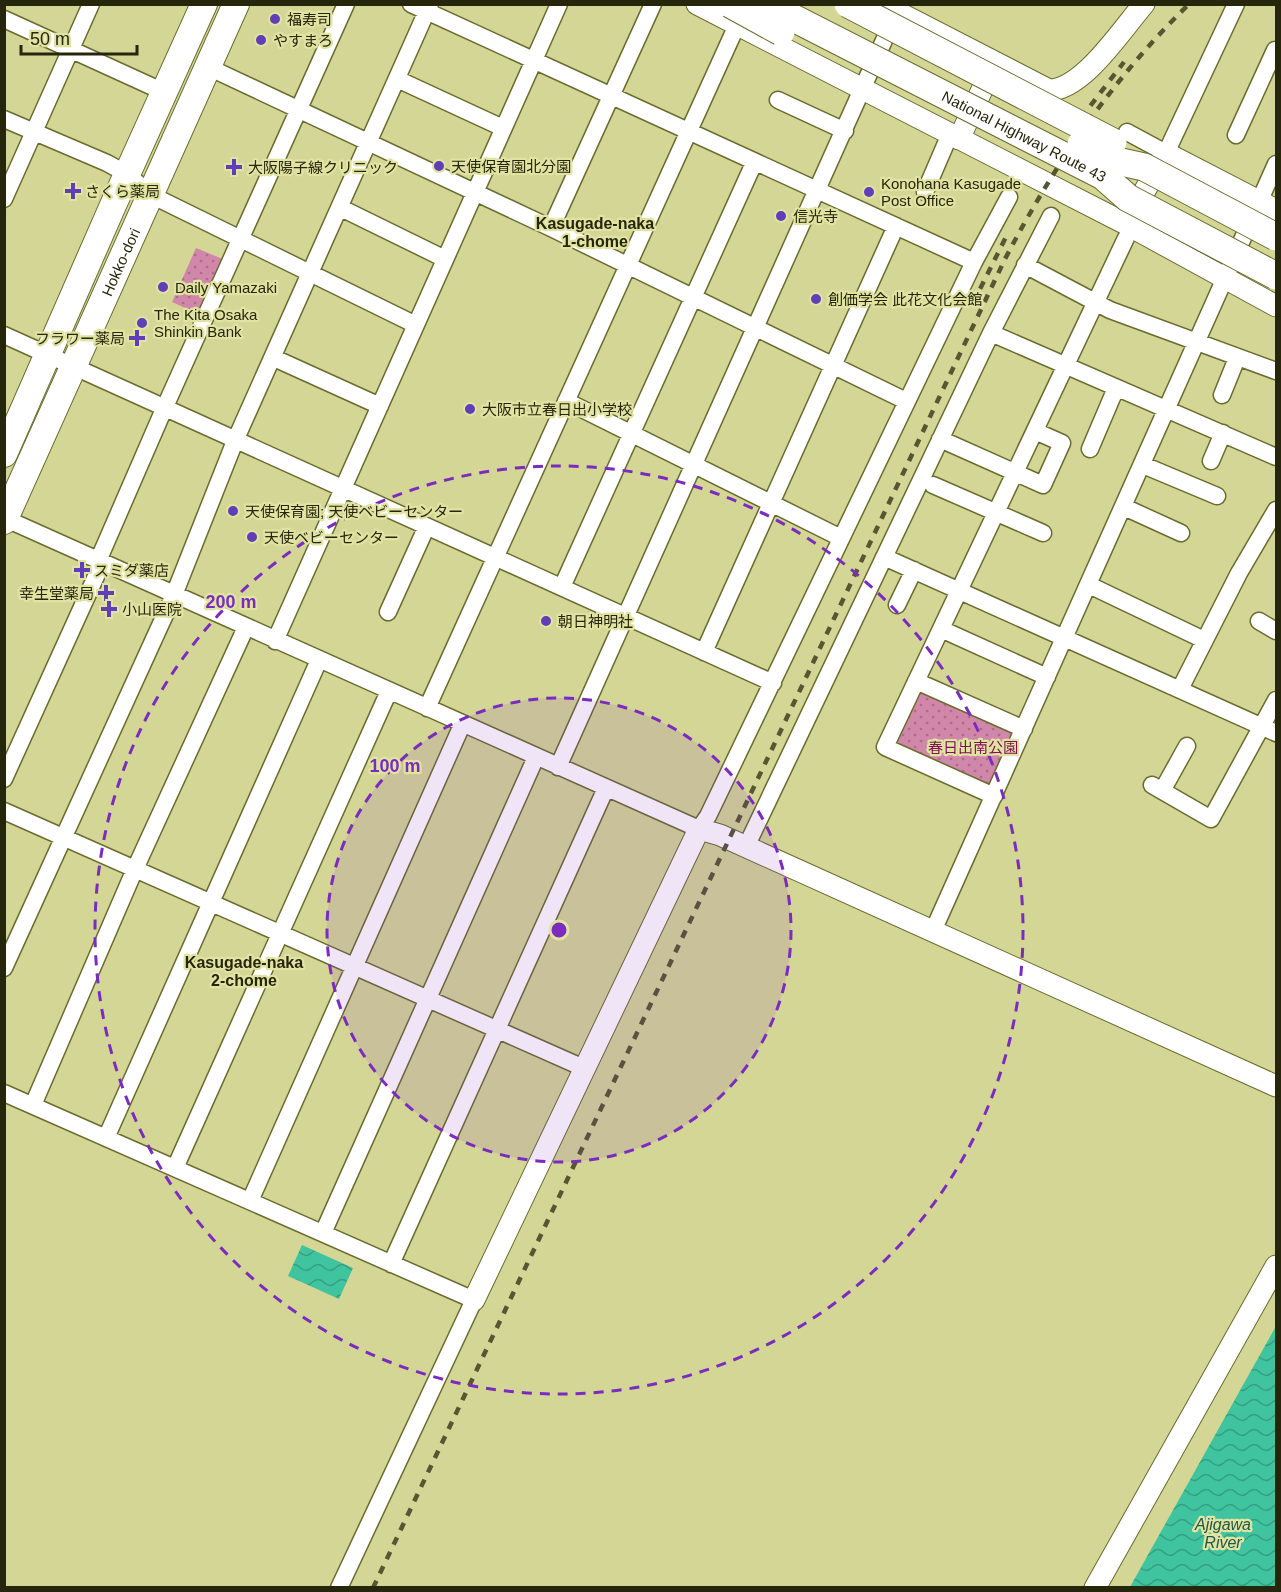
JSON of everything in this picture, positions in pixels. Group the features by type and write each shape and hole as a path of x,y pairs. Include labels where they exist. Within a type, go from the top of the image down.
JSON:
{"highway":[{"name":"National Highway Route 43","path":"766,4 1103,176 1127,220 1276,276"},
{"name":"National Highway Route 43","path":"804,4 1112,160 1155,160 1276,237"},
{"path":"848,4 1119,144 1155,160"},
{"path":"733,15 1096,191 1127,220"}],"main road":[{"name":"Hokko-dori","path":"4,454 204,4"},
{"name":"Hokko-dori","path":"5,519 236,4"}],"street":[{"path":"4,199 91,4"},
{"path":"4,779 97,574 98,561 164,409 346,4"},
{"path":"275,641 559,4"},
{"path":"551,228 653,4"},
{"path":"697,4 733,15 864,90 955,137 1127,220 1276,306"},
{"path":"558,767 864,90 893,7 1042,88 1054,90 1065,87 1089,69 1144,4"},
{"path":"994,796 885,747 1095,302 1127,220 1155,160 1236,4"},
{"path":"4,968 174,595 235,441 397,79 423,7 533,61 974,262"},
{"path":"427,708 688,131 733,15"},
{"path":"4,19 164,92"},
{"path":"1236,135 1275,50"},
{"path":"925,192 994,63"},
{"path":"208,67 551,228 906,401"},
{"path":"397,79 503,128"},
{"path":"1261,82 1276,89"},
{"path":"778,100 845,132"},
{"path":"4,118 127,174 151,195 416,325"},
{"path":"1127,132 1155,160 1268,206"},
{"path":"562,587 754,163"},
{"path":"933,931 1226,279 1268,206 1276,164"},
{"path":"339,1587 699,829 708,816 773,683 974,262 1010,196"},
{"path":"341,208 445,259"},
{"path":"746,847 990,333 1050,216"},
{"path":"704,652 770,501 896,226"},
{"path":"1025,265 1095,302 1197,344 1276,371"},
{"path":"990,333 1276,457"},
{"path":"4,335 426,528 773,683"},
{"path":"274,358 380,406"},
{"path":"1222,395 1237,358"},
{"path":"1090,449 1116,388"},
{"path":"566,401 695,463 841,538"},
{"path":"940,439 1043,486 1062,443 1035,431"},
{"path":"1211,461 1223,433"},
{"path":"1143,465 1217,496"},
{"path":"933,485 1043,533"},
{"path":"1124,507 1181,533"},
{"path":"1180,689 1204,640 1276,510"},
{"path":"5,519 536,758 746,847 1276,1086"},
{"path":"388,612 426,528"},
{"path":"884,557 1269,730"},
{"path":"897,605 914,570"},
{"path":"1089,585 1204,640"},
{"path":"1259,621 1276,631"},
{"path":"33,1105 135,869 246,627"},
{"path":"941,629 1047,677"},
{"path":"106,1138 319,660"},
{"path":"916,681 1024,729"},
{"path":"175,1168 389,691"},
{"path":"1187,746 1157,788 1211,819 1269,730 1276,700"},
{"path":"250,1201 462,725"},
{"path":"323,1233 536,758"},
{"path":"392,1264 606,788"},
{"path":"4,811 355,964 586,1069"},
{"path":"4,1093 474,1300"},
{"path":"1095,1587 1276,1266"}],"green space":[{"path":"196,248 225,260 201,315 172,302"},
{"name":"春日出南公園","path":"920,689 1010,729 1012,736 992,781 984,786 894,743"}],"water":[{"path":"302,1245 353,1268 339,1299 288,1276"},
{"name":"Ajigawa River","path":"1276,1326 1276,1587 1130,1587"}],"railway":[{"path":"373,1588 1005,259 1044,190 1110,92 1161,32 1189,4"},
{"path":"1071,131 1124,62"},
{"path":"973,303 1008,233"}],"place":[{"name":"福寿司","path":"275,19"},
{"name":"やすまろ","path":"261,40"},
{"name":"天使保育園北分園","path":"439,166"},
{"name":"大阪陽子線クリニック","path":"234,167"},
{"name":"さくら薬局","path":"73,191"},
{"name":"Konohana Kasugade Post Office","path":"869,192"},
{"name":"信光寺","path":"781,216"},
{"name":"Daily Yamazaki","path":"163,287"},
{"name":"創価学会 此花文化会館","path":"816,299"},
{"name":"The Kita Osaka Shinkin Bank","path":"142,323"},
{"name":"フラワー薬局","path":"137,338"},
{"name":"大阪市立春日出小学校","path":"470,409"},
{"name":"天使保育園; 天使ベビーセンター","path":"233,511"},
{"name":"天使ベビーセンター","path":"252,537"},
{"name":"スミダ薬店","path":"82,570"},
{"name":"幸生堂薬局","path":"106,593"},
{"name":"小山医院","path":"109,609"},
{"name":"朝日神明社","path":"546,621"}],"district":[{"name":"Kasugade-naka 1-chome","path":"595,232"},
{"name":"Kasugade-naka 2-chome","path":"244,971"}]}
